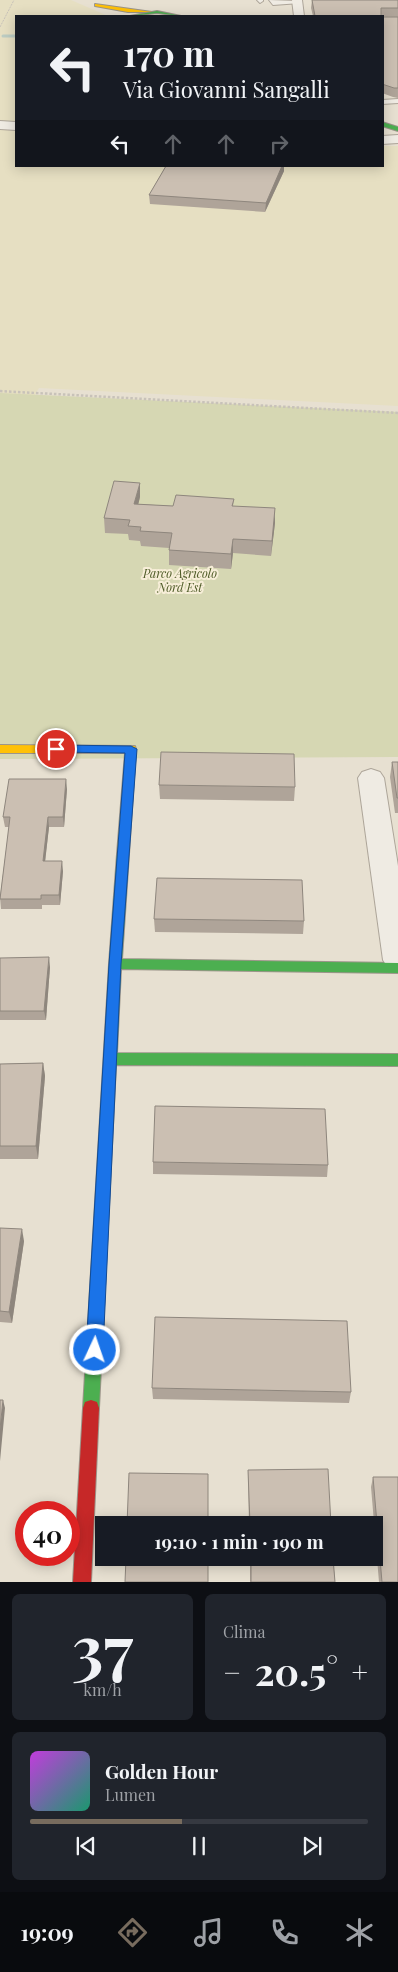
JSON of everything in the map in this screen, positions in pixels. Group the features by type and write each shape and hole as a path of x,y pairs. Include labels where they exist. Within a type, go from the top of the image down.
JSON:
{"street":[{"path":"86,0 124,15"},
{"path":"297,2 298,15"},
{"path":"98,5 124,10 176,15"},
{"path":"136,15 150,12"},
{"path":"384,124 398,128"},
{"path":"0,125 15,126"},
{"path":"384,140 398,139"},
{"path":"0,749 131,749 115,964 82,1582"},
{"path":"371,778 398,960"},
{"path":"115,964 398,968"},
{"path":"110,1059 398,1060"}],"lane":[{"path":"272,0 273,3 297,2"},
{"path":"384,102 398,101"}],"path":[{"path":"0,27 14,0"},
{"path":"0,391 398,413"}],"shaded area":[{"path":"0,0 71,0 106,15 15,15 15,124 0,123"},
{"path":"0,127 15,128 15,167 384,167 384,146 398,146 398,406 39,388 0,452"}],"green space":[{"name":"Parco Agricolo Nord Est","path":"0,393 398,412 398,757 0,759"}],"building":[{"path":"312,0 398,0 398,8 381,8 381,15 315,15"},
{"path":"384,17 398,17 398,88 384,85"},
{"path":"165,167 282,167 266,203 149,195"},
{"path":"114,481 140,483 134,504 173,506 176,495 234,499 232,506 275,508 272,541 233,539 231,554 169,550 172,533 140,531 141,527 128,526 130,520 104,518"},
{"path":"161,752 294,754 295,787 159,785"},
{"path":"392,762 398,762 398,798 397,798"},
{"path":"9,779 66,779 63,817 48,817 43,861 62,861 59,895 41,895 41,899 0,899 10,817 3,817"},
{"path":"157,878 302,880 304,921 154,919"},
{"path":"49,957 44,1011 0,1011 0,958"},
{"path":"43,1063 36,1146 0,1146 0,1064"},
{"path":"155,1106 325,1109 328,1165 153,1162"},
{"path":"0,1228 22,1229 9,1312 0,1311"},
{"path":"155,1317 347,1321 351,1392 152,1388"},
{"path":"0,1400 3,1400 0,1429"},
{"path":"328,1469 331,1516 250,1516 248,1470"},
{"path":"129,1473 208,1474 208,1516 127,1516"},
{"path":"373,1477 398,1477 398,1582 382,1582 381,1566 383,1566 383,1516 376,1516"},
{"path":"126,1566 208,1566 208,1582 125,1582"},
{"path":"251,1566 334,1566 335,1582 251,1582"}],"waterway":[{"path":"3,36 15,36"}],"traffic: fast":[{"path":"138,15 157,12 174,15"},
{"path":"384,125 398,129"},
{"path":"91,1408 115,964 123,854"},
{"path":"115,964 398,968"},
{"path":"110,1059 398,1060"}],"traffic: slow":[{"path":"97,5 128,11 150,12"},
{"path":"0,749 131,749 123,854"}],"traffic: jam":[{"path":"82,1582 91,1408"}],"route":[{"path":"56,749 131,749 115,964 95,1350"}]}
